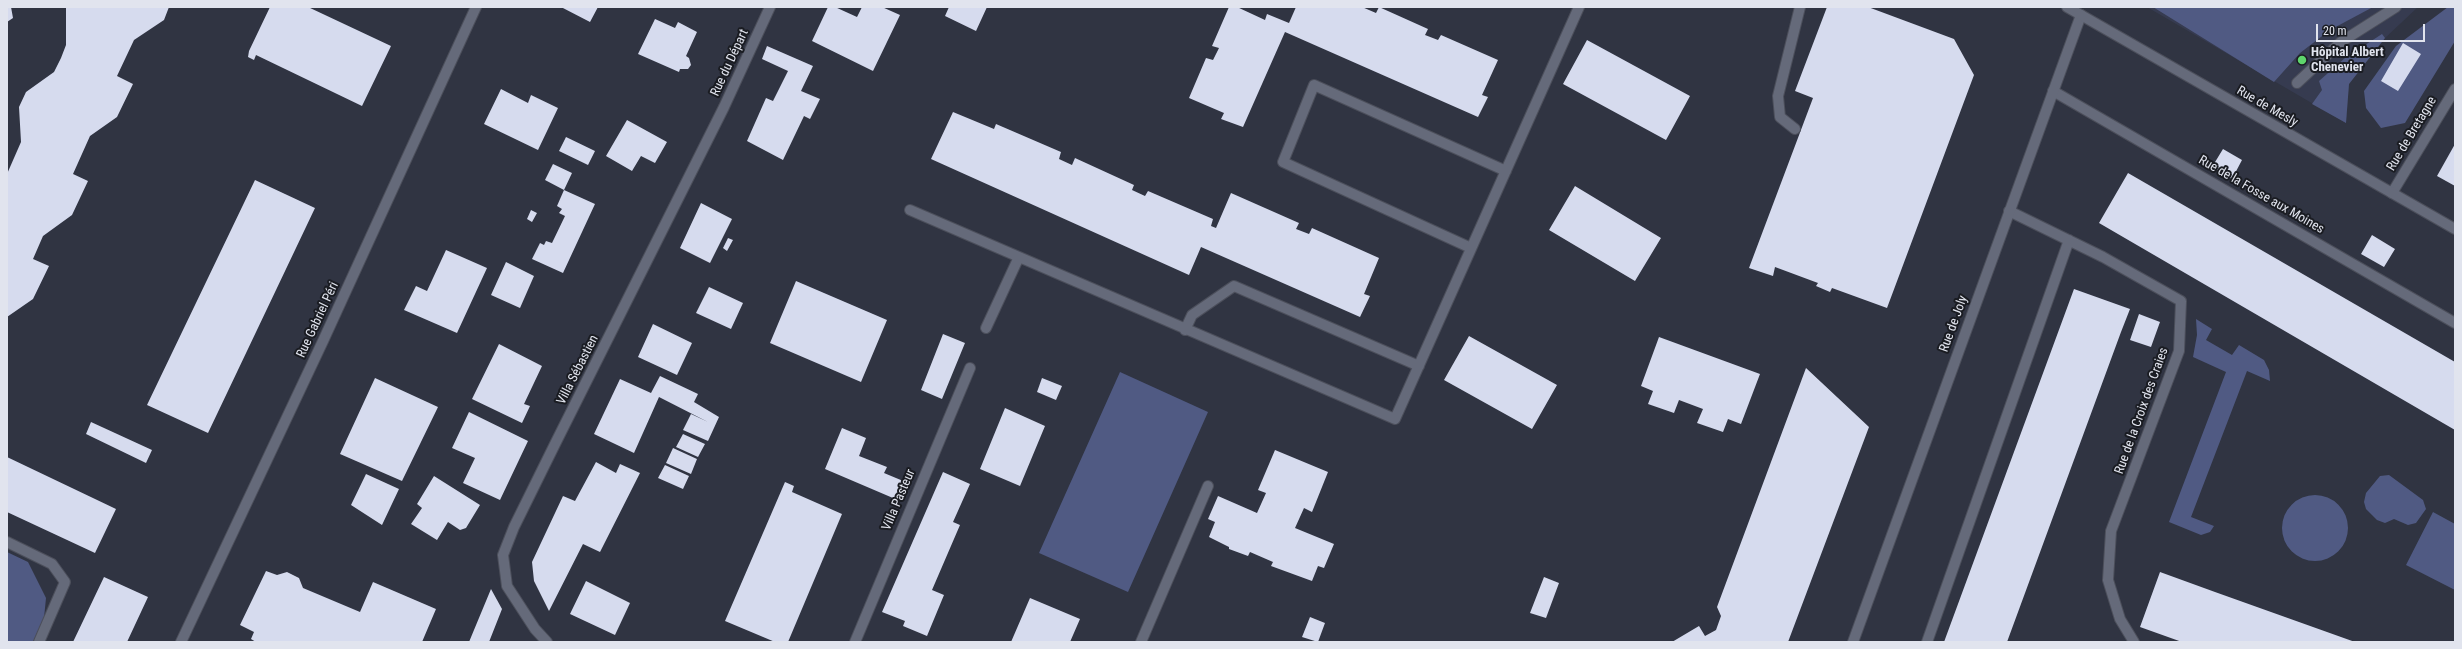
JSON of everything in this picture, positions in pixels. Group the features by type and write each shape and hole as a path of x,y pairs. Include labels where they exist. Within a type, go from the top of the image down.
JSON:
{"street":[{"name":"Rue du Départ","path":"724,107 770,7"},
{"path":"910,210 1185,330 1395,419 1579,7"},
{"path":"1795,129 1780,116 1778,96 1800,7"},
{"name":"Rue de Mesly","path":"2067,7 2455,229"},
{"path":"2297,83 2341,42 2396,7"},
{"name":"Rue Gabriel Péri","path":"181,642 323,340 471,9"},
{"name":"Rue de Joly","path":"1853,642 2081,15"},
{"path":"1471,248 1283,162 1314,85 1506,171"},
{"name":"Rue de Bretagne","path":"2392,193 2455,89"},
{"name":"Rue de la Fosse aux Moines","path":"2053,91 2455,323"},
{"name":"Villa Sébastien","path":"547,642 535,629 507,586 503,555 521,513 724,107"},
{"name":"Rue de la Croix des Craies","path":"2010,211 2069,240 2181,301 2179,351 2111,531 2108,580 2120,619 2134,642"},
{"path":"1927,642 2069,240"},
{"path":"986,328 1018,258"},
{"path":"1185,330 1192,315 1234,286 1419,366"},
{"name":"Villa Pasteur","path":"856,642 970,368"},
{"path":"1141,642 1208,486"},
{"path":"7,542 52,564 65,582 39,642"}],"shaded area":[{"name":"Hôpital Albert Chenevier","path":"2147,7 2418,7 2385,38 2349,84 2346,123"},
{"path":"2153,7 2373,7 2330,30 2300,53 2274,82"},
{"path":"2448,7 2455,7 2455,41 2405,123 2381,128 2366,108 2364,91 2396,46"},
{"path":"2382,34 2385,38 2349,84 2346,123 2312,104 2322,90 2319,81 2345,58"},
{"path":"2196,319 2212,329 2206,340 2232,355 2239,345 2264,360 2269,370 2270,381 2247,371 2191,517 2214,526 2210,532 2201,535 2169,522 2226,372 2193,357 2197,335"},
{"path":"1120,372 1208,412 1128,592 1039,553"},
{"path":"2389,475 2423,500 2426,509 2416,523 2408,525 2394,519 2385,523 2377,520 2366,509 2364,502 2366,493 2380,476"},
{"path":"2315,495 2327,498 2338,505 2345,516 2348,528 2345,540 2338,551 2327,558 2315,561 2303,558 2292,551 2285,540 2282,528 2285,516 2292,505 2303,498"},
{"path":"2433,512 2455,524 2455,590 2406,565"},
{"path":"7,552 28,562 46,598 44,618 33,642 7,642"}],"building":[{"path":"7,7 11,7 13,18 7,22"},
{"path":"66,7 169,7 164,20 134,40 117,76 133,84 117,117 90,136 73,174 88,181 72,215 43,236 33,259 49,266 33,299 7,317 7,174 21,142 19,107 26,92 54,72 61,58 66,45"},
{"path":"270,7 308,7 391,46 362,106 256,55 254,60 248,57 249,51"},
{"path":"561,7 598,7 590,22"},
{"path":"828,7 835,7 857,17 862,7 882,7 900,15 873,71 812,41"},
{"path":"949,7 987,7 976,31 945,16"},
{"path":"1229,7 1237,7 1265,20 1267,14 1289,23 1296,7 1362,7 1376,13 1379,7 1428,29 1425,35 1438,40 1441,35 1498,60 1482,95 1488,97 1478,117 1285,32 1243,127 1221,119 1224,113 1189,98 1206,58 1213,60 1219,48 1212,46"},
{"path":"1827,7 1868,7 1954,39 1974,75 1887,308 1832,288 1830,292 1816,286 1818,283 1775,267 1773,276 1749,268 1813,98 1795,91"},
{"path":"655,19 675,28 678,22 697,32 686,56 689,58 691,65 688,69 680,69 679,72 638,54"},
{"path":"1587,40 1690,96 1666,140 1563,84"},
{"path":"2403,43 2421,54 2398,91 2381,81"},
{"path":"767,46 813,66 801,91 820,99 810,119 804,116 783,160 747,141 766,98 773,101 788,71 762,59"},
{"path":"501,89 528,103 531,95 558,108 538,150 484,124"},
{"path":"953,112 994,129 996,124 1061,152 1059,159 1072,165 1075,158 1134,185 1132,190 1145,196 1148,191 1213,219 1211,226 1216,228 1231,193 1299,223 1296,229 1309,234 1312,228 1379,258 1364,294 1370,296 1360,317 1201,247 1189,275 931,159"},
{"path":"627,120 667,142 655,163 641,156 632,171 606,156"},
{"path":"566,137 595,151 588,165 559,151"},
{"path":"2455,144 2455,186 2437,176"},
{"path":"2223,149 2242,160 2232,179 2212,167"},
{"path":"553,164 572,173 564,190 545,180"},
{"path":"2128,173 2455,362 2455,430 2099,223"},
{"path":"255,180 315,208 208,433 147,405"},
{"path":"1575,186 1661,238 1635,281 1549,230"},
{"path":"564,190 595,204 563,273 532,259 540,243 544,245 546,241 552,243 565,216 559,213 562,209 557,206"},
{"path":"701,203 732,219 710,263 680,248"},
{"path":"531,210 537,213 532,222 527,219"},
{"path":"2372,235 2395,249 2384,267 2361,254"},
{"path":"728,238 733,240 727,251 723,248"},
{"path":"446,250 487,268 457,333 404,310 416,286 427,291"},
{"path":"506,262 534,276 520,308 491,295"},
{"path":"796,281 887,320 861,382 770,343"},
{"path":"709,287 743,303 731,329 696,313"},
{"path":"2074,289 2130,309 2007,642 1944,642"},
{"path":"2139,314 2160,322 2151,347 2130,340"},
{"path":"653,324 692,343 677,375 638,357"},
{"path":"943,334 965,343 942,399 921,390"},
{"path":"1469,336 1557,385 1532,429 1444,380"},
{"path":"1659,337 1760,374 1741,424 1728,419 1723,432 1697,423 1703,409 1679,400 1674,413 1648,404 1653,391 1641,386"},
{"path":"499,344 542,366 524,404 530,406 522,423 472,399"},
{"path":"1806,368 1869,427 1788,642 1672,642 1699,626 1705,636 1716,630 1721,616 1717,607"},
{"path":"660,376 698,394 694,402 719,417 708,441 683,430 691,414 708,422 659,397 634,453 594,434 620,379 651,393"},
{"path":"375,378 438,407 402,481 340,454"},
{"path":"1042,378 1062,386 1056,400 1037,392"},
{"path":"1005,408 1045,426 1020,486 980,469"},
{"path":"469,412 528,441 500,500 463,483 475,458 452,448"},
{"path":"91,422 152,450 146,463 86,434"},
{"path":"842,428 866,438 859,456 887,467 884,473 908,483 900,501 825,469"},
{"path":"683,434 705,444 698,457 676,447"},
{"path":"673,448 697,459 691,474 666,463"},
{"path":"1275,450 1328,472 1312,512 1304,508 1295,528 1334,544 1324,568 1318,566 1312,581 1271,566 1273,562 1250,552 1248,556 1229,549 1229,547 1209,537 1215,522 1208,519 1218,496 1257,513 1266,493 1258,490"},
{"path":"7,457 116,509 95,553 7,512"},
{"path":"596,462 616,473 620,464 640,473 600,552 583,544 549,611 534,581 532,562 563,496 575,501"},
{"path":"665,465 689,476 683,489 658,478"},
{"path":"943,472 970,484 953,522 960,525 932,590 944,595 927,636 903,626 905,621 882,612"},
{"path":"366,474 399,489 382,525 351,505"},
{"path":"434,476 480,505 466,528 460,530 448,522 437,540 411,524 422,508 417,504"},
{"path":"785,482 794,486 792,492 842,514 788,642 775,642 725,621"},
{"path":"266,571 277,575 287,572 299,578 303,588 360,612 373,582 436,609 422,642 256,642 251,639 254,632 240,625"},
{"path":"2160,572 2355,642 2182,642 2140,627"},
{"path":"104,577 148,597 127,642 73,642"},
{"path":"1544,577 1559,583 1546,618 1530,613"},
{"path":"586,581 630,603 615,635 570,614"},
{"path":"491,589 502,609 489,642 469,642"},
{"path":"1030,598 1080,619 1070,642 1011,642"},
{"path":"1310,617 1325,623 1318,642 1302,637"}],"place":[{"name":"Hôpital Albert Chenevier","path":"2302,60"}]}
